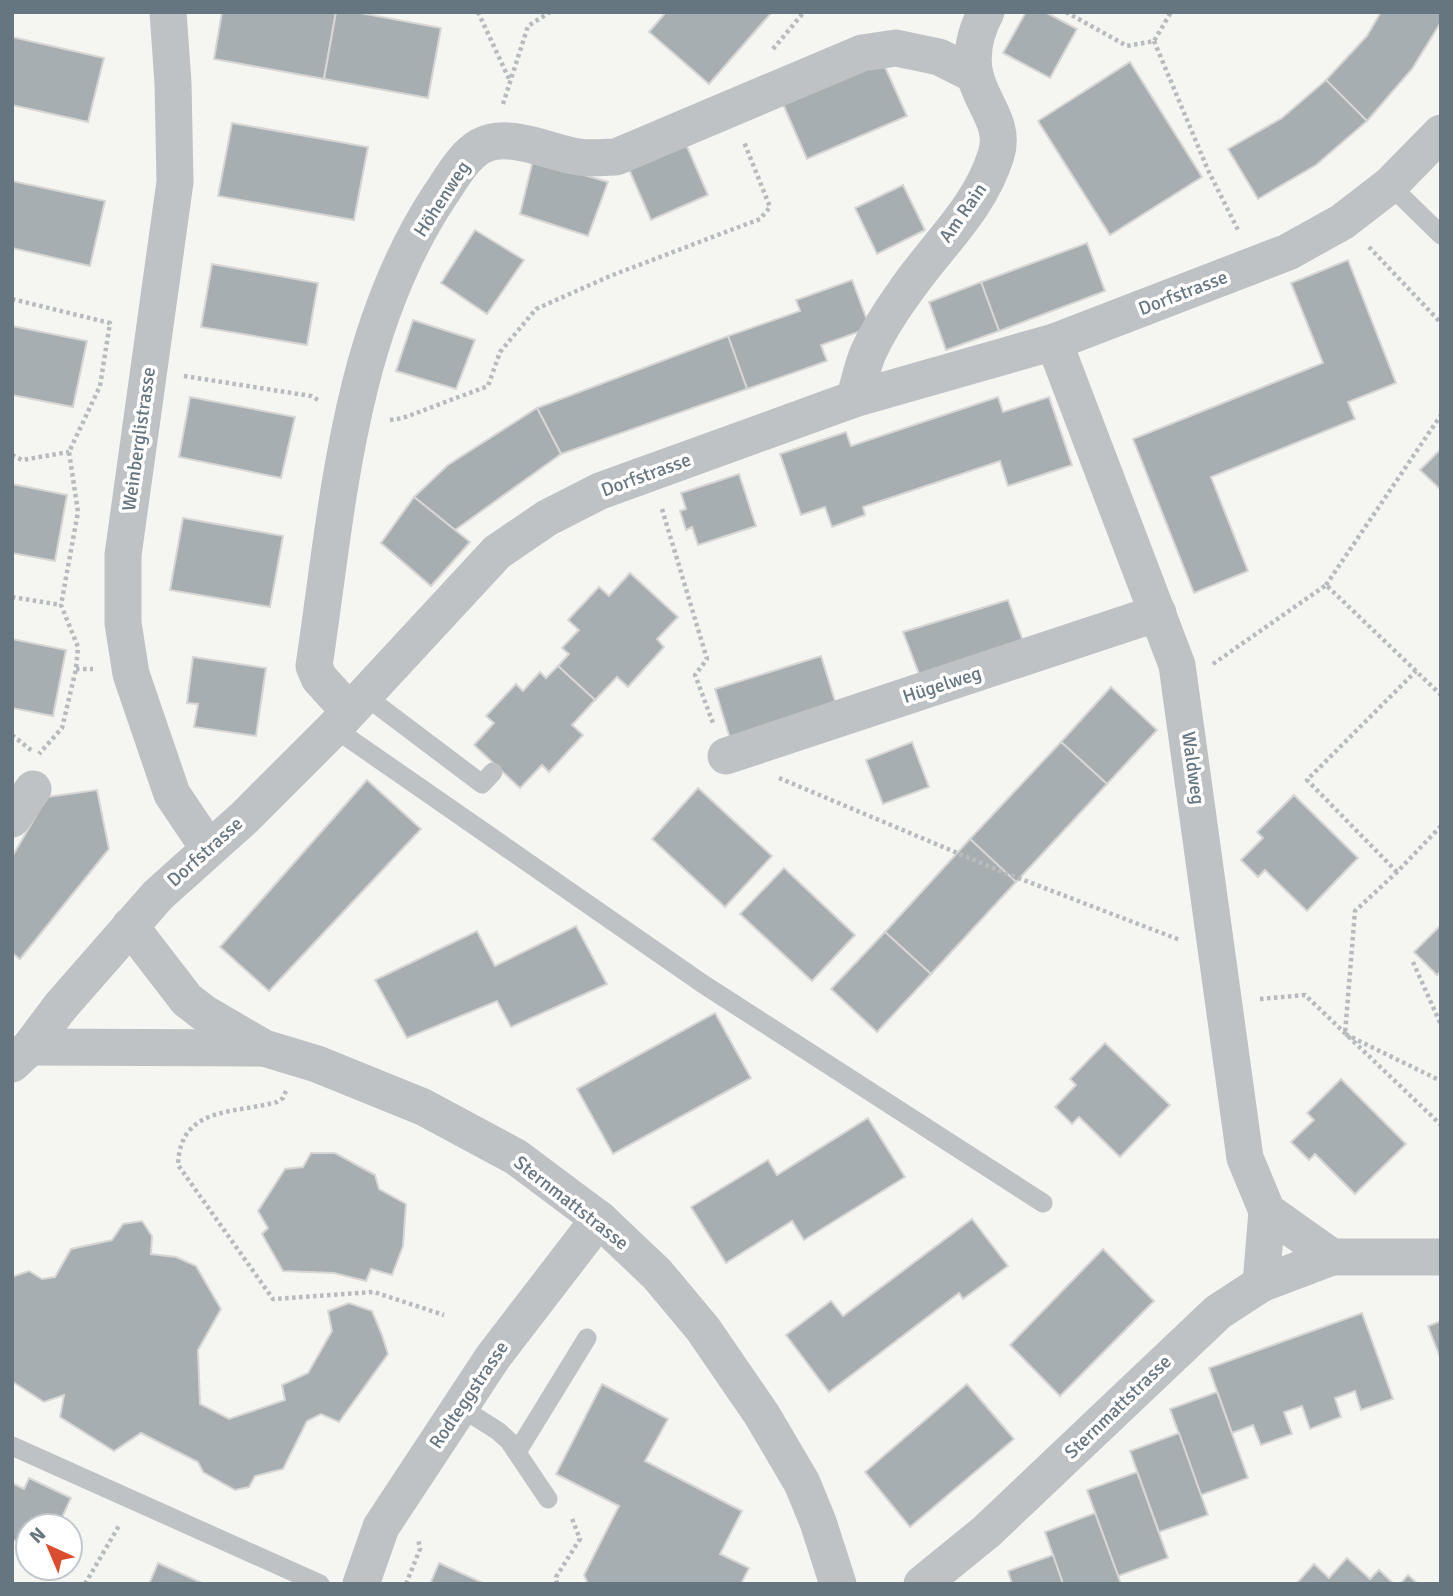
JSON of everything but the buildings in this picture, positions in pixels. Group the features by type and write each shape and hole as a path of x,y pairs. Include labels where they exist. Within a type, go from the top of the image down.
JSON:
{"street":[{"name":"Weinberglistrasse","path":"168,12 175,182 123,555 123,623 131,674 172,794 209,849"},
{"name":"Am Rain","path":"854,400 868,354 904,292 967,213 987,181 998,151 997,122 975,75 974,47 980,23 986,12"},
{"path":"490,144 507,141 580,157 616,157 862,53 896,48 939,57 975,75"},
{"name":"Dorfstrasse","path":"21,1055 158,895 245,817 498,552 547,518 600,491 854,400 1054,342 1288,252 1342,222 1390,185 1441,133"},
{"name":"Höhenweg","path":"349,711 319,678 314,666 351,420 381,313 424,220 460,166 481,146 490,144"},
{"name":"Waldweg","path":"1054,342 1158,613 1182,685 1245,1158 1267,1210 1261,1284"},
{"name":"Hügelweg","path":"726,756 1158,613"},
{"path":"12,819 33,789"},
{"name":"Sternmattstrasse","path":"130,926 187,1000 204,1013 264,1048 317,1064 423,1107 516,1157 598,1219 657,1274 695,1320 762,1415 802,1483 838,1584"},
{"name":"Sternmattstrasse","path":"21,1055 264,1048"},
{"path":"1267,1210 1332,1257 1441,1257"},
{"name":"Rodteggstrasse","path":"360,1584 381,1527 493,1357 598,1219"},
{"name":"Sternmattstrasse","path":"922,1584 986,1532 1218,1312 1261,1284 1332,1257"}],"lane":[{"path":"1390,185 1441,235"},
{"path":"349,711 482,784 493,772"},
{"path":"349,711 703,984 1044,1203"},
{"path":"517,1452 587,1338"},
{"path":"460,1407 498,1431 517,1452 548,1499"},
{"path":"12,1447 320,1584"}],"path":[{"path":"478,12 510,82"},
{"path":"490,144 528,26 550,12"},
{"path":"1066,12 1127,46 1154,41 1171,12"},
{"path":"1154,41 1208,170 1255,266"},
{"path":"179,375 311,396 351,420 403,418 488,386 500,352 536,309 610,276 760,219 770,207 730,109"},
{"path":"1362,239 1441,323"},
{"path":"12,299 110,323 100,386 69,452 78,512 61,605 78,647 76,669 62,728 37,755 12,735"},
{"path":"1182,685 1326,585 1441,415"},
{"path":"12,455 22,460 69,452"},
{"path":"661,507 707,659 695,675 726,756"},
{"path":"1326,585 1441,695"},
{"path":"12,597 61,605"},
{"path":"1397,872 1307,780 1416,671"},
{"path":"778,778 1005,873 1218,955"},
{"path":"1346,1034 1355,911 1441,827"},
{"path":"1413,962 1441,1025"},
{"path":"1224,1001 1305,995 1441,1125"},
{"path":"1346,1034 1441,1081"},
{"path":"289,1080 283,1098 277,1102 205,1118 186,1132 179,1146 178,1165 273,1299 374,1292 444,1315"},
{"path":"548,1499 570,1514 579,1539 556,1577 557,1584"},
{"path":"85,1584 133,1500"},
{"path":"406,1584 420,1549 417,1533"}]}
